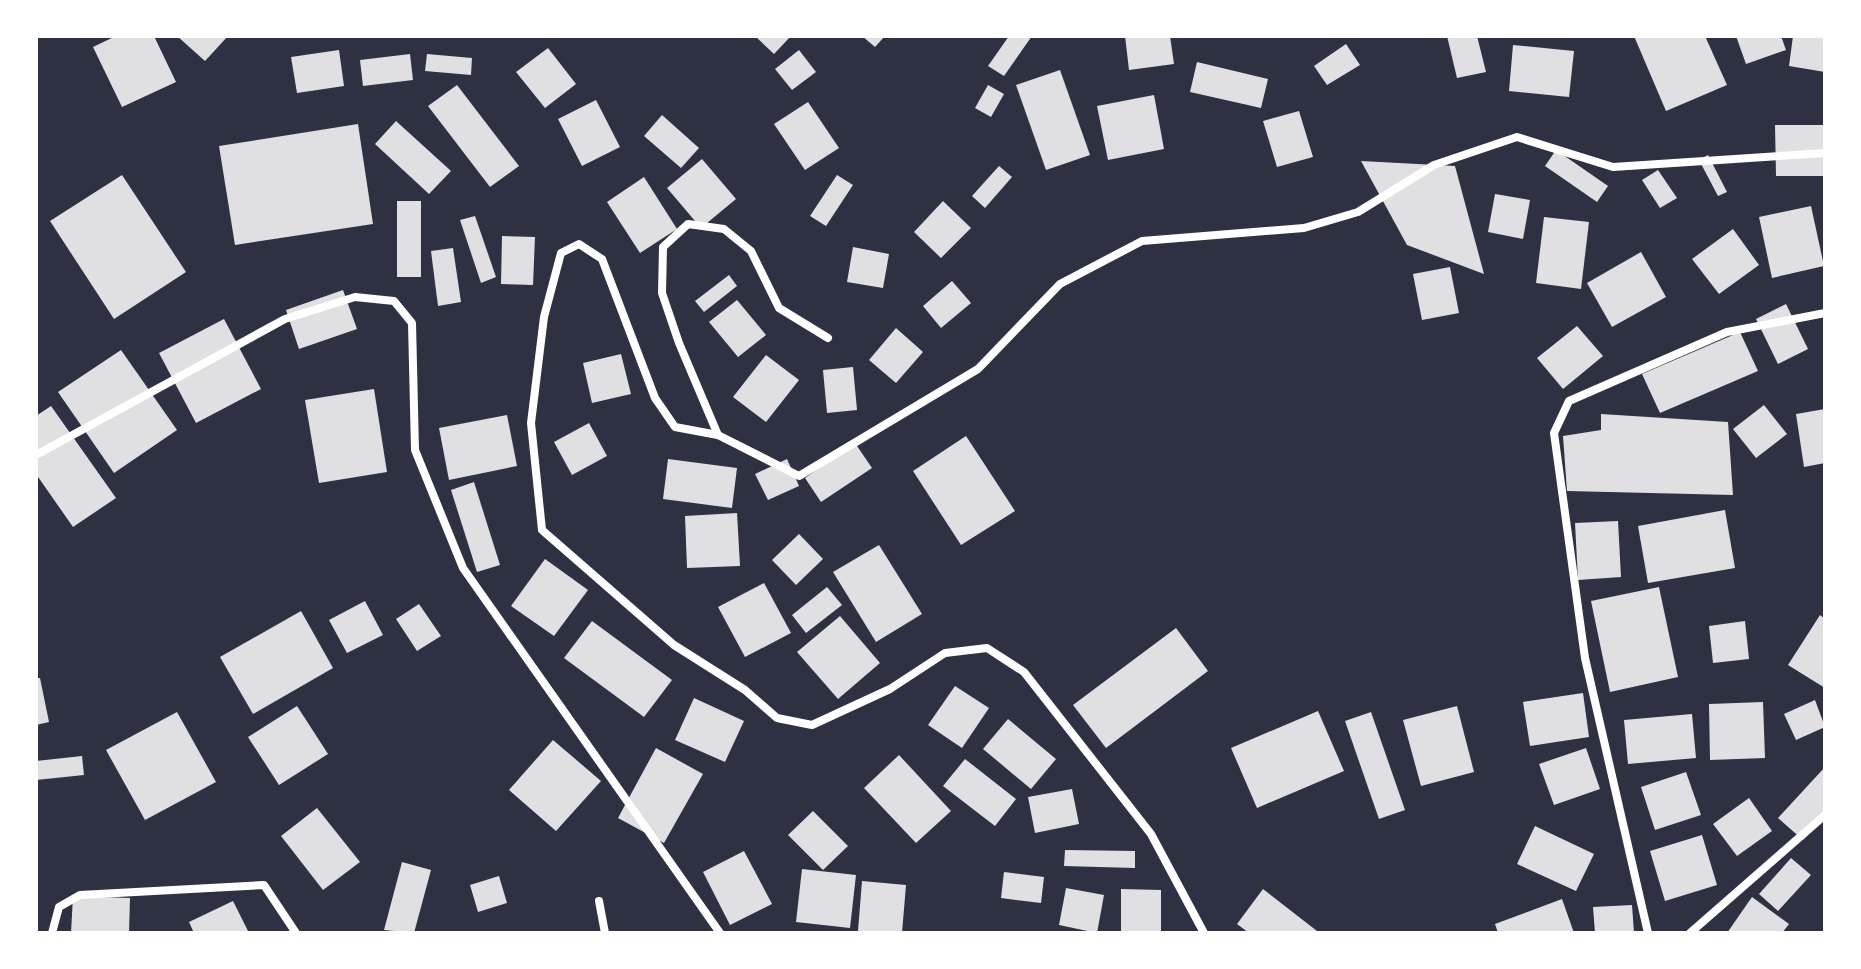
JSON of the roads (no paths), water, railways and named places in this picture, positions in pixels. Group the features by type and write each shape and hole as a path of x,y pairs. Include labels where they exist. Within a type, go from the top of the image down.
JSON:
{"street":[{"path":"1204,933 1151,834 1024,672 987,648 945,653 890,689 812,725 777,718 745,690 674,645 542,530 531,423 544,317 561,253 579,244 602,259 655,398 675,427 718,435 799,476 978,369 1060,284 1142,241 1304,228 1358,212 1434,165 1517,137 1613,167 1825,153"},
{"path":"718,435 679,343 662,293 663,247 688,224 724,229 742,243 751,251 779,308 828,338"},
{"path":"36,455 285,319 355,297 394,301 412,323 415,450 463,568 720,933"},
{"path":"1648,933 1585,658 1554,433 1569,401 1727,332 1825,313"},
{"path":"1690,933 1825,815"},
{"path":"52,933 59,907 80,895 264,885 296,933"},
{"path":"599,901 605,933"}]}
